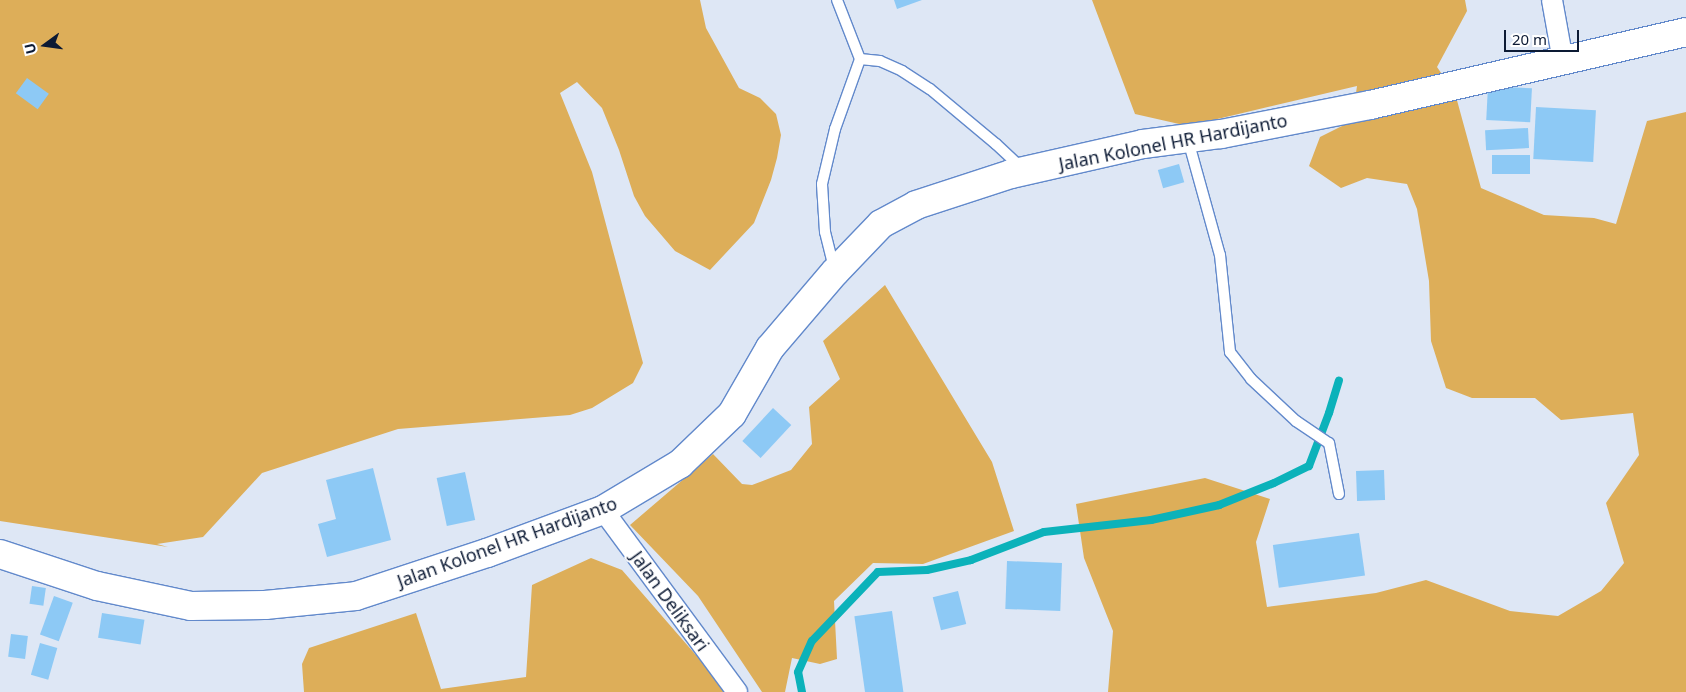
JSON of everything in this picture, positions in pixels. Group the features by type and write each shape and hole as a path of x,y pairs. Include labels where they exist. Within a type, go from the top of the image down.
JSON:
{"main road":[{"name":"Jalan Kolonel HR Hardijanto","path":"0,554 97,586 190,606 265,605 356,596 488,552 603,510 680,464 732,414 770,348 835,272 881,224 908,210 1025,171 1143,144 1188,139 1370,105 1686,32"}],"street":[{"path":"1552,0 1563,61"},
{"name":"Jalan Deliksari","path":"603,510 737,692"}],"lane":[{"path":"835,272 825,232 822,184 836,129 860,59 837,0"},
{"path":"860,59 880,61 930,89 990,138 1025,171"},
{"path":"1188,139 1220,255 1230,352 1252,379 1296,421 1329,443 1339,494"}],"shaded area":[{"path":"0,0 700,0 706,28 739,88 760,98 776,114 781,135 777,158 771,180 754,223 710,270 675,251 645,216 634,196 619,150 602,108 577,82 560,93 592,172 643,363 633,383 592,408 570,415 398,429 262,473 203,537 157,544 168,547 0,521"},
{"path":"1092,0 1465,0 1467,11 1437,67 1455,93 1481,188 1544,215 1594,218 1616,224 1647,121 1686,112 1686,692 1108,692 1113,631 1084,558 1076,504 1205,478 1270,499 1256,542 1267,607 1376,593 1426,580 1510,611 1558,616 1601,591 1624,563 1606,503 1639,455 1633,413 1561,420 1535,398 1472,398 1446,388 1431,341 1429,281 1417,209 1407,184 1367,178 1341,188 1309,166 1320,137 1352,121 1357,86 1188,126 1135,114"},
{"path":"885,285 992,462 1014,531 923,564 873,563 834,601 837,659 820,664 792,658 785,692 762,692 698,596 630,525 713,454 742,484 752,485 791,470 812,444 809,407 840,379 823,341"},
{"path":"591,558 622,570 728,692 304,692 302,664 309,648 416,613 441,689 526,677 532,585"}],"building":[{"path":"894,0 922,0 897,9"},
{"path":"27,78 49,94 38,109 16,93"},
{"path":"1488,86 1532,88 1530,122 1486,120"},
{"path":"1536,107 1596,110 1593,162 1533,159"},
{"path":"1528,128 1529,148 1486,150 1485,130"},
{"path":"1492,155 1530,155 1530,174 1492,174"},
{"path":"1179,164 1184,182 1163,188 1158,170"},
{"path":"773,408 791,425 761,458 742,441"},
{"path":"373,468 391,540 327,557 318,524 336,519 326,480"},
{"path":"1384,470 1385,500 1357,501 1356,471"},
{"path":"465,472 475,520 447,526 437,478"},
{"path":"1359,533 1365,576 1279,588 1273,545"},
{"path":"1007,561 1062,563 1060,611 1005,609"},
{"path":"32,586 46,588 43,606 29,604"},
{"path":"958,591 966,624 941,630 933,597"},
{"path":"54,596 73,603 59,641 40,635"},
{"path":"892,611 903,692 865,692 854,616"},
{"path":"102,613 144,620 141,644 98,638"},
{"path":"11,634 28,636 25,659 8,657"},
{"path":"40,643 57,648 48,680 31,675"}],"waterway":[{"path":"802,692 798,672 812,641 878,572 927,570 971,560 1044,532 1151,520 1219,505 1274,483 1309,466 1339,380"}]}
